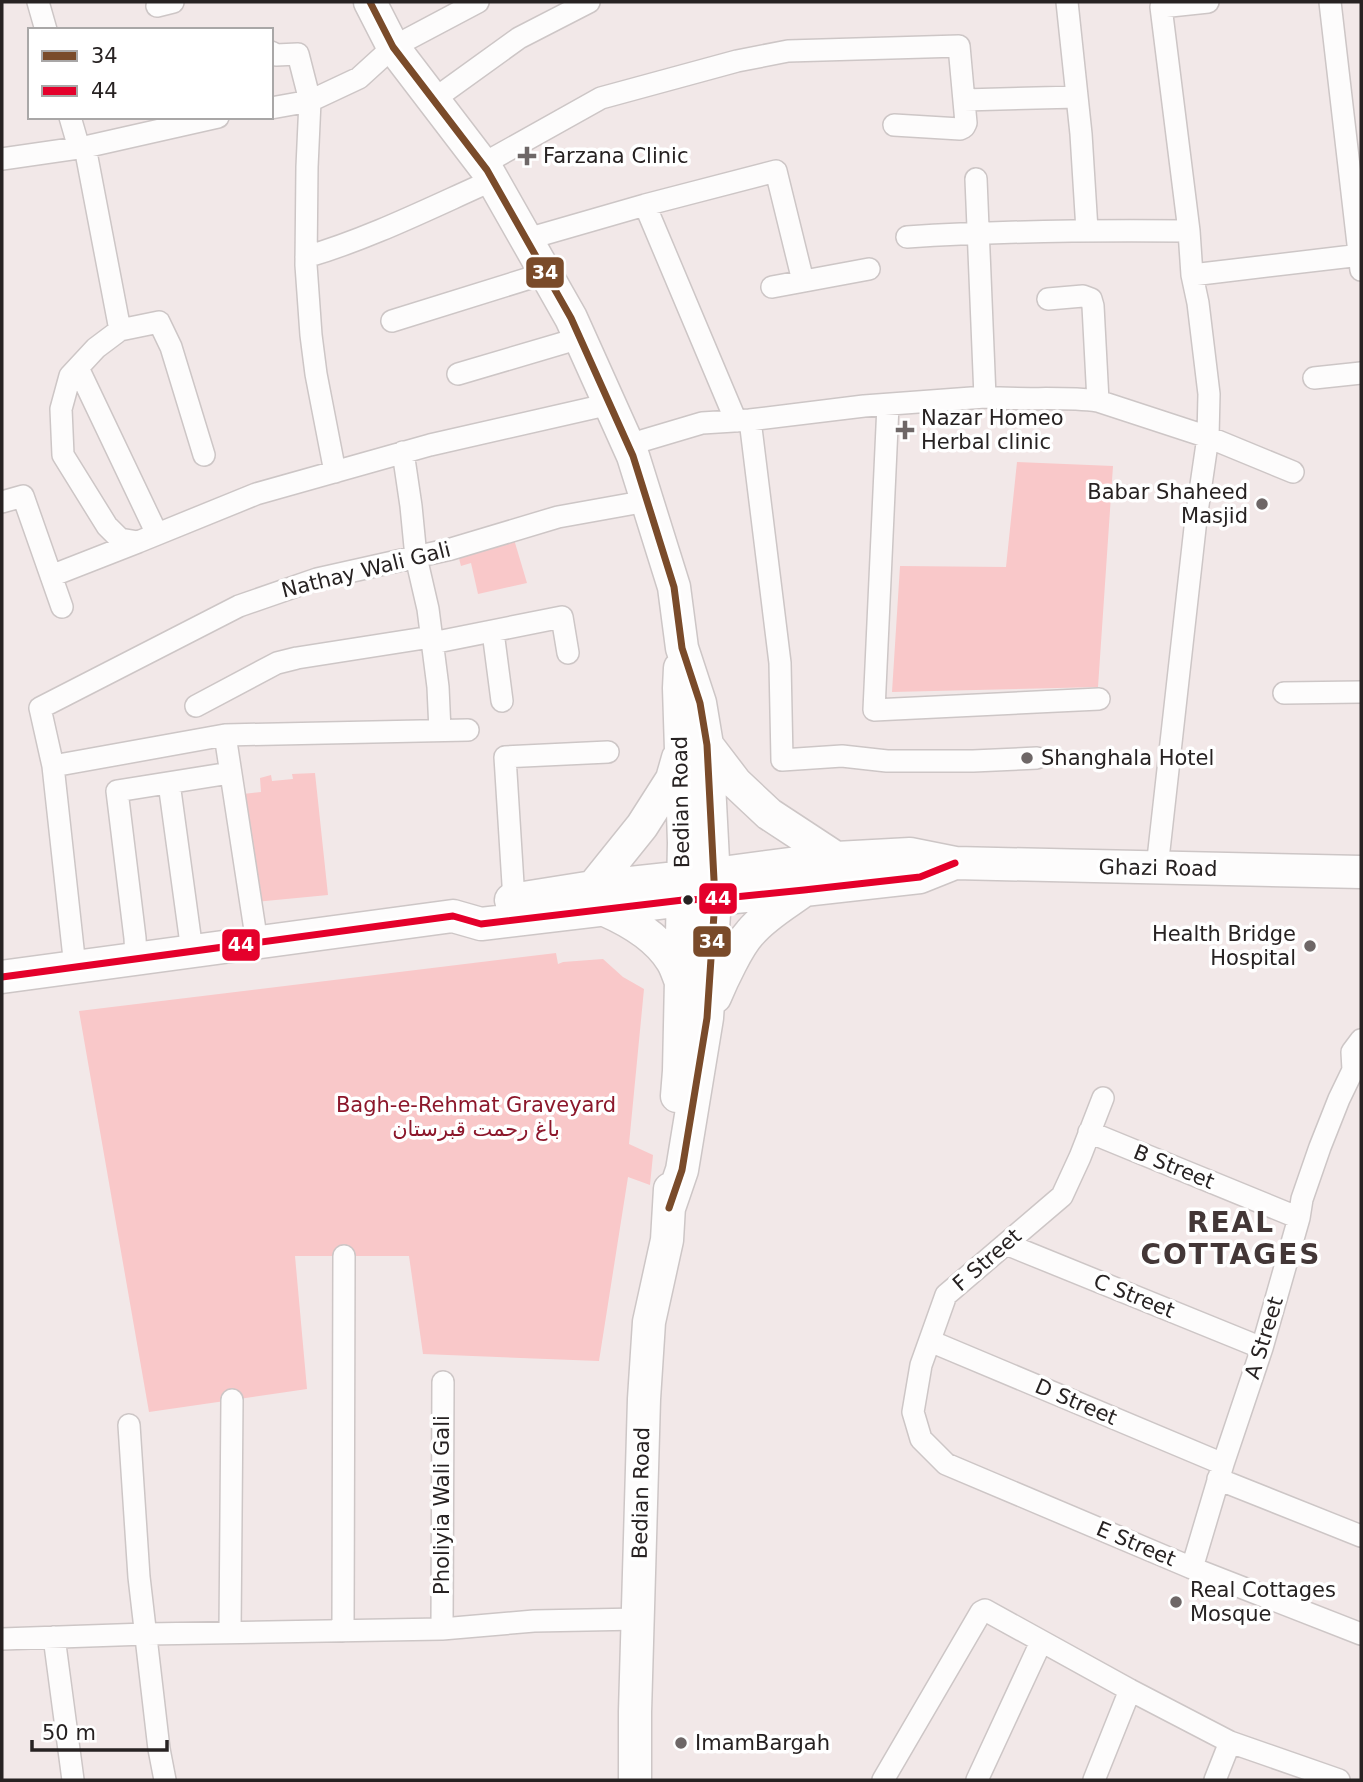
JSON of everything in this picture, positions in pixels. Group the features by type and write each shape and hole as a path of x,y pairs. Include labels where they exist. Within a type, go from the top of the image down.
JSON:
{"main road":[{"name":"Bedian Road","path":"370,2 393,47 488,172 571,318 628,445 674,587 682,648 678,688 694,748 715,887 707,1018 682,1170 670,1208"},
{"name":"Bedian Road","path":"635,1780 644,1399 649,1322 667,1240 670,1208 670,1165 679,1071 684,843 694,748"},
{"path":"453,916 481,924 599,899 664,791 694,748 769,814 836,858"},
{"name":"Ghazi Road","path":"715,887 836,858 910,854 956,863 1361,873"},
{"name":"Ghazi Road","path":"599,899 715,887 804,890 920,877 956,863"},
{"path":"707,1018 729,966 749,933 804,890"},
{"path":"2,977 453,916 485,904 514,900 599,899 644,931 657,944 672,961 681,984"}],"street":[{"path":"38,2 45,28"},
{"path":"273,108 310,101 359,78 393,47 478,2"},
{"path":"433,100 519,38 589,2"},
{"path":"1068,2 1087,230"},
{"path":"1157,868 1196,519 1208,437 1209,394 1192,275 1161,7 1208,2"},
{"path":"1192,275 1361,260 1351,101 1330,2"},
{"path":"306,257 368,236 488,172 601,98 737,61 788,51 958,45 961,48 966,123 964,127 960,129 894,125"},
{"path":"273,53 298,54 310,101 306,257 311,335 335,471"},
{"path":"964,100 1077,97"},
{"path":"72,119 82,147 120,330"},
{"path":"2,159 82,147 209,119"},
{"path":"527,239 776,171 803,281"},
{"path":"976,179 985,397"},
{"path":"645,205 743,421 780,663 782,760 842,756 887,761 1037,758"},
{"path":"907,237 1087,230 1189,231"},
{"path":"772,287 869,269"},
{"path":"392,321 546,273"},
{"path":"1048,299 1083,296 1091,299 1098,401"},
{"path":"147,538 120,539 107,526 63,454 61,409 70,376 96,348 120,330 159,322 171,347 204,455"},
{"path":"458,374 580,338"},
{"path":"78,368 147,538"},
{"path":"1314,378 1361,373"},
{"path":"628,445 702,423 985,397 1083,399 1098,401 1208,437 1293,472"},
{"path":"51,576 256,494 429,444 610,404"},
{"path":"888,405 874,710 1099,699"},
{"path":"403,452 416,557 428,609 438,687 440,731"},
{"path":"2,502 23,496 62,607"},
{"name":"Nathay Wali Gali","path":"53,766 40,708 239,606 317,579 452,549 558,517 647,501"},
{"path":"196,706 276,663 493,632 562,617 568,653"},
{"path":"493,632 502,701"},
{"path":"1284,692 1361,692"},
{"path":"75,967 53,766 225,735 468,730"},
{"path":"225,735 257,943"},
{"path":"514,900 505,757 608,752"},
{"path":"136,959 117,791 230,773"},
{"path":"169,783 192,951"},
{"name":"A Street","path":"1192,1568 1220,1471 1262,1348 1302,1199 1339,1099 1357,1067 1352,1052 1361,1040"},
{"name":"F Street","path":"921,1439 913,1412 921,1365 946,1295 1062,1196 1103,1098"},
{"name":"B Street","path":"1089,1132 1299,1218"},
{"name":"C Street","path":"1006,1244 1262,1348"},
{"path":"343,1631 344,1256"},
{"name":"D Street","path":"930,1340 1361,1536"},
{"name":"Pholiyia Wali Gali","path":"442,1629 443,1381"},
{"path":"230,1632 232,1400"},
{"path":"129,1425 139,1577 165,1780"},
{"name":"E Street","path":"921,1439 946,1464 1192,1568 1361,1634"},
{"path":"883,1780 981,1612 985,1610 1230,1742 1339,1780"},
{"path":"2,1639 442,1629 534,1621 639,1619"},
{"path":"54,1637 74,1780"},
{"path":"977,1780 1041,1642"},
{"path":"1094,1780 1130,1690"},
{"path":"1215,1780 1230,1742"}],"green space":[{"path":"1017,462 1113,466 1098,687 892,692 900,566 1006,567"},
{"path":"513,536 527,583 478,594 471,563 461,566 457,551"},
{"path":"315,773 328,895 255,902 243,794 261,792 260,778 271,775 272,781 293,779 292,774"},
{"name":"Bagh-e-Rehmat Graveyard باغ رحمت قبرستان","path":"556,953 558,964 603,959 623,977 644,989 629,1144 653,1155 650,1185 628,1177 599,1361 423,1354 409,1256 295,1256 307,1389 149,1412 79,1011"}],"transit line":[{"name":"34","path":"370,2 393,47 487,170 571,318 633,456 674,587 682,648 700,703 707,745 715,899 707,1018 682,1170 669,1208"},
{"name":"44","path":"2,977 453,916 481,924 683,900 920,877 955,863"}],"place":[{"name":"Farzana Clinic","path":"527,156"},
{"name":"Nazar Homeo Herbal clinic","path":"905,430"},
{"name":"Babar Shaheed Masjid","path":"1262,504"},
{"name":"Shanghala Hotel","path":"1027,758"},
{"name":"Health Bridge Hospital","path":"1310,946"},
{"name":"Real Cottages Mosque","path":"1176,1602"},
{"name":"ImamBargah","path":"681,1743"}],"district":[{"name":"REAL COTTAGES","path":"1231,1238"}]}
